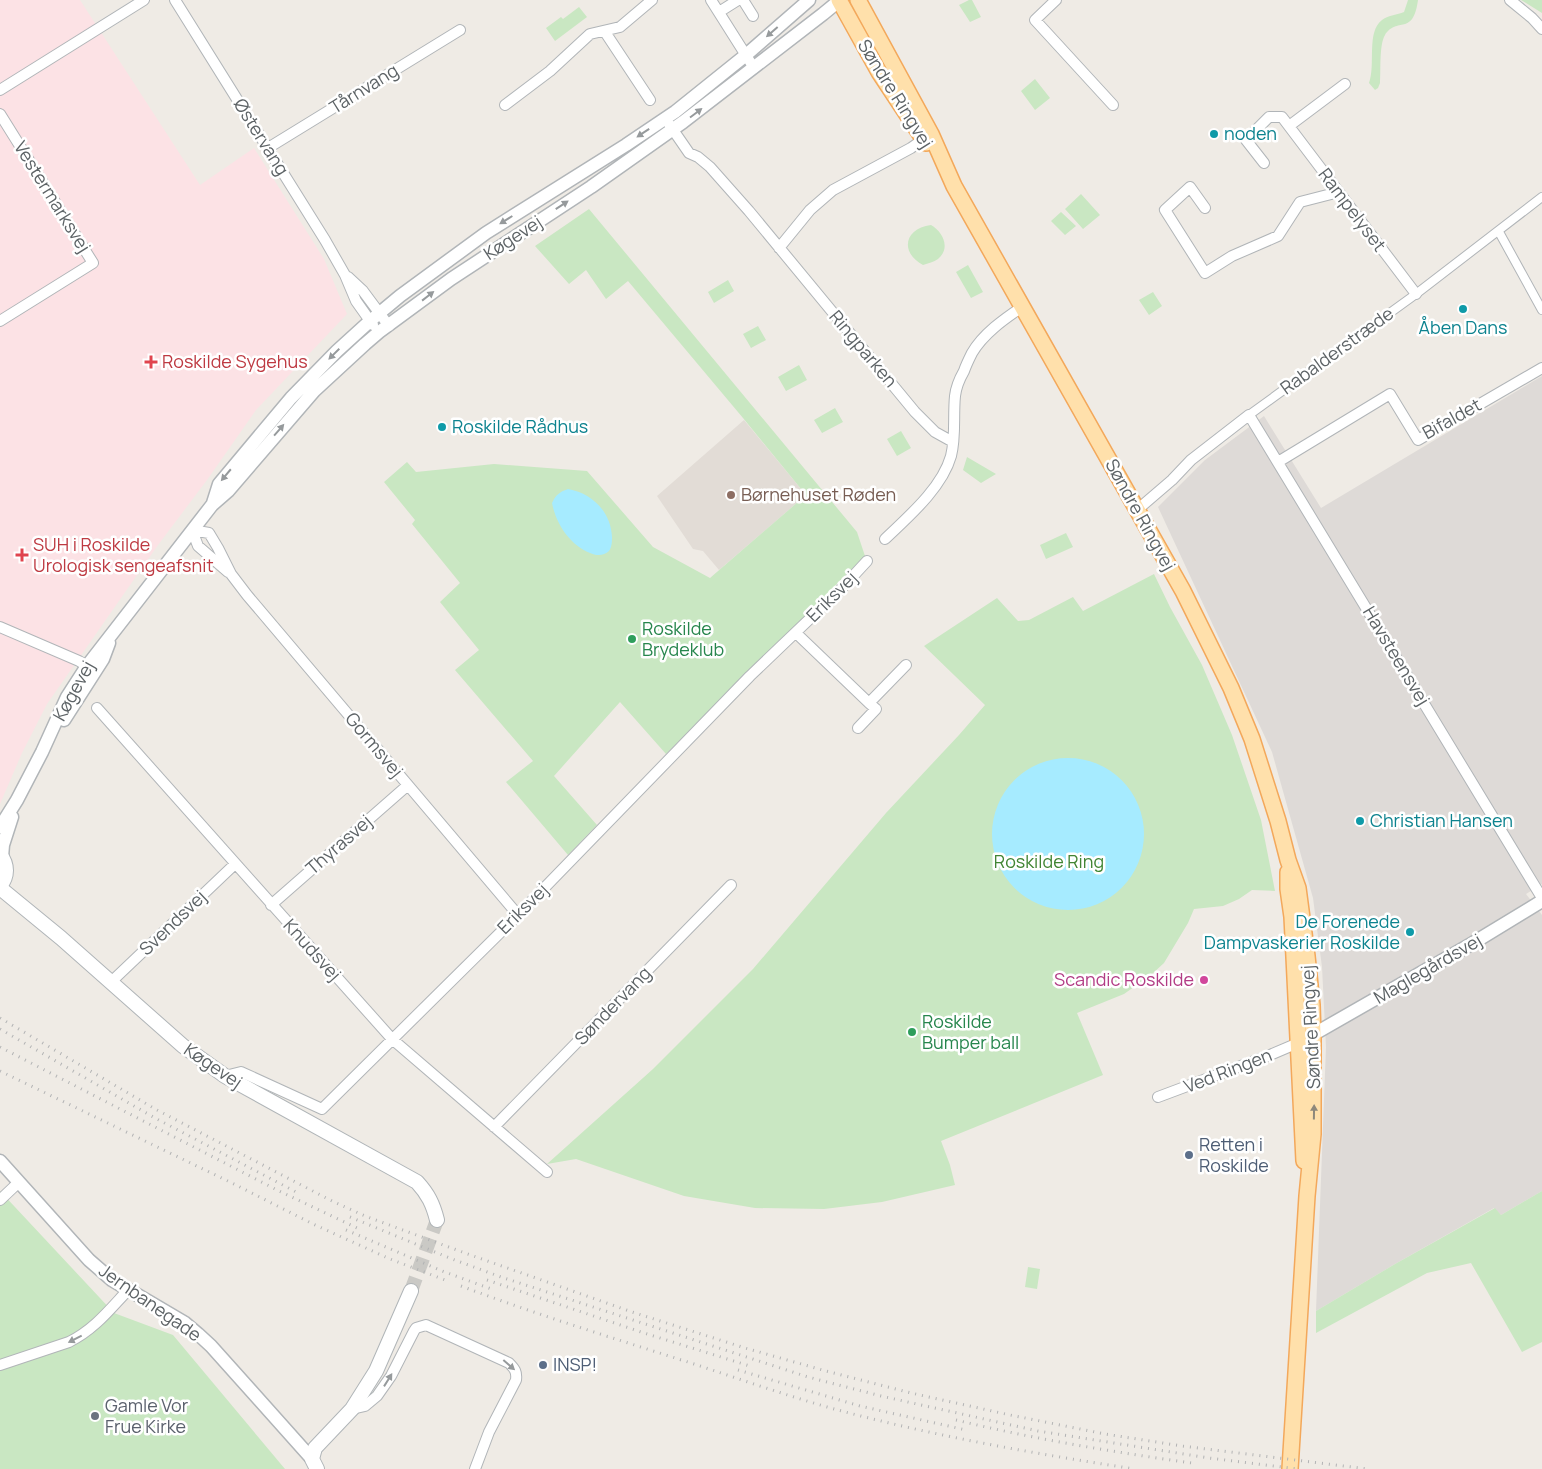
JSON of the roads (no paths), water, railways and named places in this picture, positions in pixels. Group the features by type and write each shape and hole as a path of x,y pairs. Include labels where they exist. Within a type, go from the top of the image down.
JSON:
{"main road":[{"name":"Søndre Ringvej","path":"839,0 879,72 927,137"},
{"name":"Søndre Ringvej","path":"858,0 927,137 1183,591 1235,698 1252,739 1298,888 1311,995 1313,1134 1306,1196 1290,1469"},
{"path":"0,887 6,873 6,865 1,856"},
{"name":"Søndre Ringvej","path":"1288,860 1288,889 1294,949 1306,1196"},
{"name":"Køgevej","path":"0,887 51,929 183,1046 225,1076 417,1182 426,1192 432,1203 437,1220"},
{"path":"312,1466 314,1448 352,1409 376,1371 411,1291"}],"street":[{"path":"0,90 144,0"},
{"name":"Østervang","path":"175,0 345,275 363,291 375,317 384,329"},
{"path":"505,105 550,71 590,34 620,27 652,0"},
{"path":"711,0 754,68"},
{"path":"719,12 738,0"},
{"path":"743,0 753,16"},
{"name":"Køgevej","path":"212,506 219,484 291,398 337,351 375,317 406,291 486,233 626,145 665,118 746,55 809,0"},
{"name":"Køgevej","path":"0,827 17,800 42,752 67,697 91,668 96,653 113,634 192,530 314,391 384,329 451,279 590,187 672,129 754,68 839,0"},
{"path":"1510,0 1542,29"},
{"path":"1052,1 1035,20 1113,105"},
{"name":"Tårnvang","path":"268,148 460,30"},
{"path":"605,32 650,100"},
{"path":"1264,163 1246,140 1269,117 1282,117 1289,126 1345,84"},
{"name":"Vestermarksvej","path":"0,114 93,263 0,321"},
{"name":"Ringparken","path":"665,118 690,152 710,167 749,211 915,412 935,432 953,442"},
{"name":"Rampelyset","path":"1289,126 1416,294"},
{"path":"780,248 810,210 833,190 911,148 927,137"},
{"path":"1204,208 1190,187 1165,210 1205,273 1232,256 1278,236 1300,202 1339,192"},
{"name":"Rabalderstræde","path":"1137,510 1172,480 1191,460 1416,294 1542,198"},
{"path":"1499,232 1542,310"},
{"path":"885,539 934,490 951,457 956,394 972,353 987,334 1022,307"},
{"name":"Bifaldet","path":"1278,462 1390,394 1418,440 1542,368"},
{"name":"Havsteensvej","path":"1250,415 1542,899"},
{"name":"Gormsvej","path":"192,530 198,546 231,574 518,915"},
{"name":"Gormsvej","path":"192,530 208,533 231,574"},
{"name":"Eriksvej","path":"225,1076 242,1072 322,1109 518,915 744,683 842,588 867,561"},
{"path":"0,628 79,661 91,668"},
{"name":"Eriksvej","path":"796,633 869,703"},
{"path":"858,728 876,710 869,703 906,665"},
{"name":"Knudsvej","path":"97,708 392,1039 547,1172"},
{"name":"Thyrasvej","path":"271,905 408,785"},
{"name":"Køgevej","path":"1,856 17,800"},
{"name":"Svendsvej","path":"111,982 235,864"},
{"name":"Søndervang","path":"494,1127 731,885"},
{"name":"Maglegårdsvej","path":"1298,1042 1473,943 1542,899"},
{"name":"Ved Ringen","path":"1158,1097 1270,1055 1298,1042"},
{"name":"Jernbanegade","path":"0,1161 89,1260 112,1280 185,1323 211,1346 312,1466"},
{"path":"0,1200 19,1182"},
{"path":"0,1365 80,1337 90,1330 129,1289"},
{"path":"352,1409 366,1406 377,1396 391,1376 414,1331 422,1326 426,1325 510,1363 515,1368 516,1380 489,1432 475,1469"}],"water":[{"path":"568,489 577,491 592,499 604,512 611,528 612,537 611,548 607,553 602,555 592,554 576,545 565,533 557,519 552,503 558,494"},
{"path":"1068,758 1083,759 1097,764 1122,780 1138,805 1143,819 1143,849 1138,863 1122,888 1097,904 1083,909 1068,910 1053,909 1039,904 1014,888 998,863 993,849 992,834 993,819 998,805 1014,780 1039,764 1053,759"}],"tunnel":[{"path":"411,1291 437,1220"}],"railway":[{"path":"0,1018 157,1110 332,1201 365,1216 632,1312 745,1348 826,1371 911,1393 1010,1415 1105,1434 1182,1446 1368,1469"},
{"path":"0,1029 155,1118 300,1194"},
{"path":"0,1047 279,1191 357,1228"},
{"path":"0,1071 313,1224 390,1259 445,1280"},
{"path":"350,1217 501,1277 808,1377 881,1396 1038,1431 1209,1458 1298,1469"},
{"path":"346,1230 442,1271 494,1290"},
{"path":"487,1280 644,1333 753,1367"},
{"path":"461,1286 577,1326 840,1410 963,1439 1135,1469"},
{"path":"738,1370 860,1406 966,1430"},
{"path":"956,1420 1074,1444 1192,1463"}],"place":[{"name":"noden","path":"1214,134"},
{"name":"Åben Dans","path":"1463,309"},
{"name":"Roskilde Sygehus","path":"151,362"},
{"name":"Roskilde Rådhus","path":"442,427"},
{"name":"Børnehuset Røden","path":"731,495"},
{"name":"SUH i Roskilde Urologisk sengeafsnit","path":"22,555"},
{"name":"Roskilde Brydeklub","path":"632,639"},
{"name":"Christian Hansen","path":"1360,821"},
{"name":"De Forenede Dampvaskerier Roskilde","path":"1410,932"},
{"name":"Scandic Roskilde","path":"1204,980"},
{"name":"Roskilde Bumper ball","path":"912,1032"},
{"name":"Retten i Roskilde","path":"1189,1155"},
{"name":"INSP!","path":"543,1365"},
{"name":"Gamle Vor Frue Kirke","path":"95,1416"}],"park label":[{"name":"Roskilde Ring","path":"1049,862"}]}
